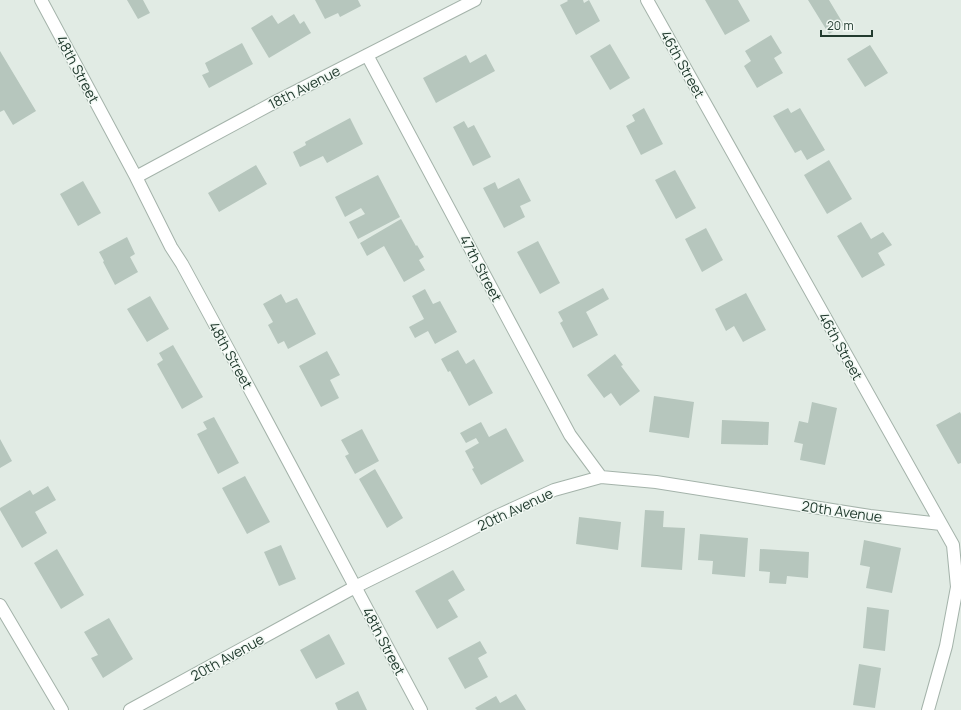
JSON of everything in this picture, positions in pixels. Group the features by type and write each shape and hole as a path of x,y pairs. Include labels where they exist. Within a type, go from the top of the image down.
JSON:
{"street":[{"name":"48th Street","path":"41,0 136,177 171,247 182,264 249,386 421,710"},
{"name":"18th Avenue","path":"136,177 277,101 475,0"},
{"name":"46th Street","path":"647,0 952,545 957,586 946,646 928,710"},
{"name":"47th Street","path":"367,55 570,435 601,477"},
{"name":"20th Avenue","path":"130,710 355,587 499,515 554,490 601,477 656,482 870,516 940,524"},
{"path":"0,605 62,710"}],"building":[{"path":"127,0 143,0 150,13 138,19"},
{"path":"315,0 358,0 361,6 340,17 338,13 325,19"},
{"path":"567,0 583,0 584,3 589,0 600,21 576,35 560,5 568,1"},
{"path":"705,0 738,0 750,21 725,35"},
{"path":"808,0 829,0 844,25 829,34"},
{"path":"294,14 300,24 304,21 311,33 269,58 251,28 272,15 278,24"},
{"path":"771,35 782,53 774,58 783,73 757,88 744,66 751,61 745,51"},
{"path":"242,43 253,64 209,88 202,75 209,72 205,63"},
{"path":"610,44 630,78 610,90 590,56"},
{"path":"870,45 888,73 865,87 847,59"},
{"path":"0,51 36,111 13,125 4,110 0,112"},
{"path":"486,54 495,71 436,103 423,78 466,55 470,63"},
{"path":"644,108 663,144 641,155 626,126 635,121 632,115"},
{"path":"788,108 791,113 800,108 825,150 807,160 801,150 795,153 773,116"},
{"path":"350,118 363,144 327,163 323,156 300,167 293,152 306,145 305,142"},
{"path":"464,121 468,128 474,125 491,157 473,166 453,127"},
{"path":"829,160 852,199 827,214 804,175"},
{"path":"256,165 267,184 219,212 208,193"},
{"path":"675,170 696,208 676,219 655,180"},
{"path":"378,175 400,217 358,239 349,222 365,214 361,208 345,217 335,197"},
{"path":"519,178 531,201 520,206 525,217 504,228 483,188 495,182 498,189"},
{"path":"83,181 101,213 78,226 60,194"},
{"path":"401,219 424,257 419,260 425,270 404,282 384,246 367,256 360,243"},
{"path":"861,222 871,239 883,232 892,245 878,253 885,265 862,278 837,236"},
{"path":"706,228 723,260 702,272 685,239"},
{"path":"127,237 135,254 130,257 138,272 115,285 99,252"},
{"path":"538,241 560,283 540,294 517,252"},
{"path":"603,288 609,299 586,312 598,335 573,348 560,323 563,321 558,312"},
{"path":"425,289 433,304 440,301 457,332 435,344 428,331 415,338 409,327 424,319 412,296"},
{"path":"746,293 766,330 743,342 734,326 726,331 715,309"},
{"path":"281,294 286,303 297,298 316,334 288,349 284,341 278,344 268,325 273,322 263,304"},
{"path":"150,296 169,329 147,342 127,309"},
{"path":"173,345 203,397 182,409 157,364 163,360 159,353"},
{"path":"458,350 466,364 474,359 493,393 469,406 450,371 448,372 441,359"},
{"path":"327,351 340,375 330,380 339,398 321,407 299,366"},
{"path":"615,354 623,365 621,366 640,391 620,406 611,393 604,398 587,375"},
{"path":"654,396 694,402 689,438 649,432"},
{"path":"812,402 837,408 825,465 800,460 803,444 794,442 799,421 808,423"},
{"path":"960,412 961,463 958,464 936,425"},
{"path":"214,417 239,463 218,474 197,434 207,429 203,422"},
{"path":"722,420 769,422 768,445 721,444"},
{"path":"481,422 489,437 506,428 524,461 481,485 472,469 474,468 465,451 479,443 476,438 466,443 460,433"},
{"path":"362,429 379,461 355,474 345,456 349,454 341,440"},
{"path":"0,439 12,461 0,468"},
{"path":"375,469 403,518 387,528 359,479"},
{"path":"245,476 270,522 247,534 222,488"},
{"path":"48,486 56,500 35,512 47,533 22,548 0,508 30,490 33,495"},
{"path":"645,510 664,511 663,527 685,528 682,570 641,567"},
{"path":"579,517 621,522 618,550 576,544"},
{"path":"700,534 748,538 745,577 712,574 713,561 698,560"},
{"path":"864,540 901,548 892,593 866,588 870,567 860,565"},
{"path":"281,545 296,579 279,586 264,552"},
{"path":"57,549 84,595 61,609 34,563"},
{"path":"760,549 809,552 808,578 787,576 786,584 769,583 770,572 759,571"},
{"path":"453,570 465,590 448,600 458,617 437,629 415,591"},
{"path":"867,607 889,610 885,651 863,648"},
{"path":"109,618 133,659 103,678 91,658 98,655 84,632"},
{"path":"329,634 345,664 316,679 300,650"},
{"path":"480,641 487,653 478,658 488,677 465,689 448,658"},
{"path":"859,664 881,668 875,708 853,705"},
{"path":"358,691 367,710 338,710 335,703"},
{"path":"516,694 526,710 477,710 475,708 496,696 500,703"}]}
